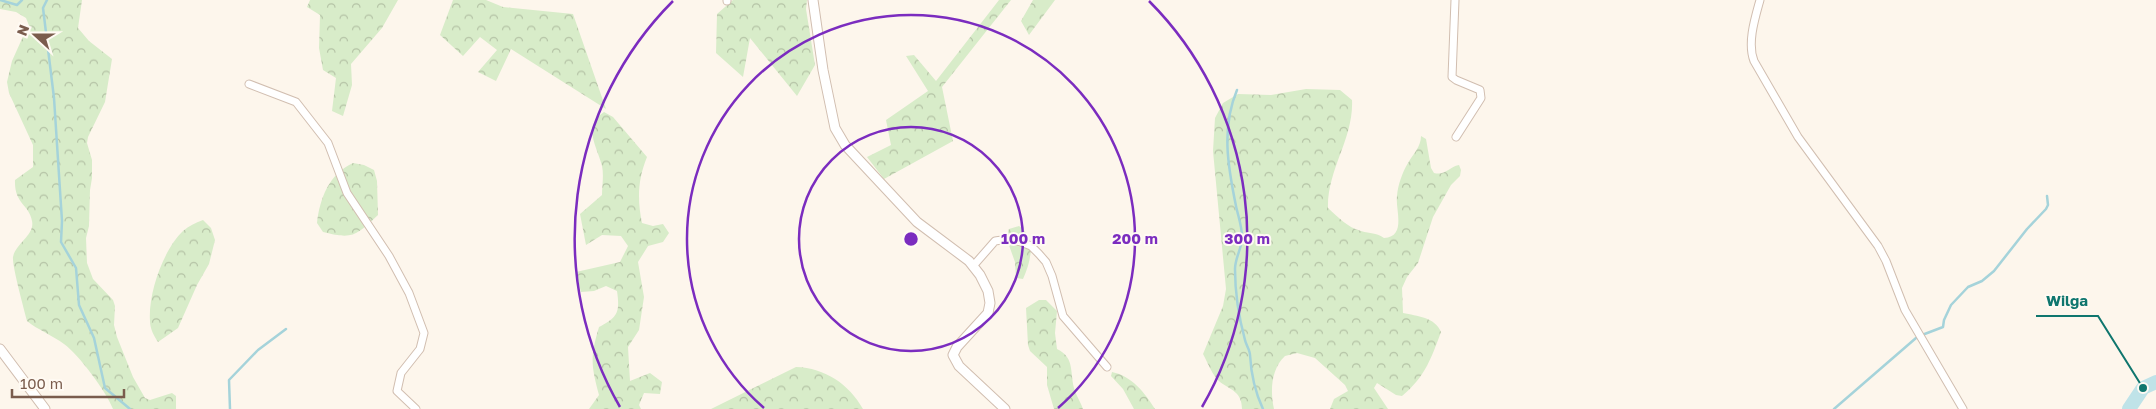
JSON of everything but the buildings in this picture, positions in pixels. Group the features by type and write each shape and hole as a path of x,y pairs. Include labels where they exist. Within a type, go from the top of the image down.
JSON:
{"street":[{"path":"813,0 835,128 845,145 917,222 955,248 974,265 988,291 990,308 982,321 957,347 954,359 1005,409"},
{"path":"1455,0 1452,77 1480,90 1482,93 1481,98 1456,137"},
{"path":"1760,0 1752,40 1754,62 1798,137 1882,254 1905,310 1963,409"},
{"path":"249,84 296,102 328,143 347,192 389,256 405,286 424,333 420,348 401,373 397,391 416,409"},
{"path":"974,265 995,241 1008,239 1031,246 1046,262 1063,316 1106,367"},
{"path":"0,348 45,409"}],"green space":[{"path":"0,0 82,0 78,28 89,41 112,59 105,102 87,143 92,160 92,178 89,226 86,238 87,263 93,279 113,300 115,306 114,325 117,337 133,377 145,398 150,400 172,393 176,396 176,409 113,409 98,383 70,349 27,321 16,278 13,257 18,247 31,231 32,221 28,211 19,199 15,188 15,180 33,167 33,145 9,93 7,82 12,61 25,32 30,28 26,18 16,12 0,9"},
{"path":"310,0 398,0 382,28 351,64 352,85 343,116 332,111 336,78 323,70 319,48 320,15 307,7"},
{"path":"453,0 486,0 503,7 573,14 606,109 511,49 496,81 478,72 497,50 480,37 463,56 440,35"},
{"path":"733,0 807,0 806,9 815,65 797,96 750,38 743,77 716,53 717,14"},
{"path":"999,0 1011,0 942,87 953,141 884,179 867,157 891,145 886,120 928,91 906,56 914,55 936,81"},
{"path":"1033,0 1055,0 1029,35 1021,21"},
{"path":"1306,89 1340,90 1352,100 1349,128 1332,180 1328,208 1351,227 1384,238 1395,233 1398,228 1397,201 1399,183 1418,147 1421,136 1426,139 1431,168 1434,173 1438,174 1459,165 1461,170 1460,176 1451,185 1433,217 1418,263 1407,277 1402,288 1403,313 1430,320 1441,332 1422,375 1402,396 1396,395 1377,383 1374,388 1388,409 1330,409 1334,399 1348,391 1345,385 1315,358 1297,353 1285,356 1280,361 1274,374 1272,395 1274,409 1242,409 1242,403 1238,395 1217,379 1203,354 1223,306 1226,289 1213,151 1215,118 1223,103 1238,94 1271,95"},
{"path":"604,112 613,117 647,157 639,189 642,223 653,226 663,224 669,233 663,242 648,246 638,262 644,297 639,330 628,347 630,381 650,373 662,382 660,394 644,393 639,405 641,409 589,409 599,395 594,376 593,361 596,337 599,327 614,317 618,309 618,298 617,291 606,286 594,291 581,292 576,272 620,262 628,246 621,236 602,235 586,245 580,214 602,195 603,169 592,130 597,118"},
{"path":"353,163 364,165 374,170 377,181 378,215 354,234 342,236 323,232 317,223 323,196 332,180"},
{"path":"203,220 211,228 215,240 209,264 197,285 178,328 158,342 151,327 150,310 158,273 169,249 176,239 183,231"},
{"path":"1019,226 1028,237 1031,250 1023,279 1016,278 1015,262 1006,237 1009,229"},
{"path":"1039,300 1046,300 1057,311 1055,333 1057,349 1067,357 1071,367 1073,385 1083,409 1054,409 1047,385 1047,367 1030,351 1026,308"},
{"path":"796,367 817,370 835,379 851,392 863,409 711,409"},
{"path":"1112,372 1132,381 1155,409 1134,409 1123,389 1111,376"}],"waterway":[{"path":"0,0 17,5 22,0"},
{"path":"47,0 43,8 54,98 62,221 61,242 76,268 79,305 94,338 105,388 130,409"},
{"path":"1237,90 1229,119 1227,148 1242,236 1235,265 1236,287 1239,314 1250,353 1251,369 1263,409"},
{"path":"1922,335 1943,327 1951,305 1968,287 1982,281 1994,271 2027,229 2046,209 2048,205 2047,196"},
{"path":"230,409 229,380 258,350 286,329"},
{"path":"1834,409 1916,338"},
{"path":"2129,409 2143,388 2156,382"}],"place":[{"name":"Wilga","path":"2143,388"}]}
